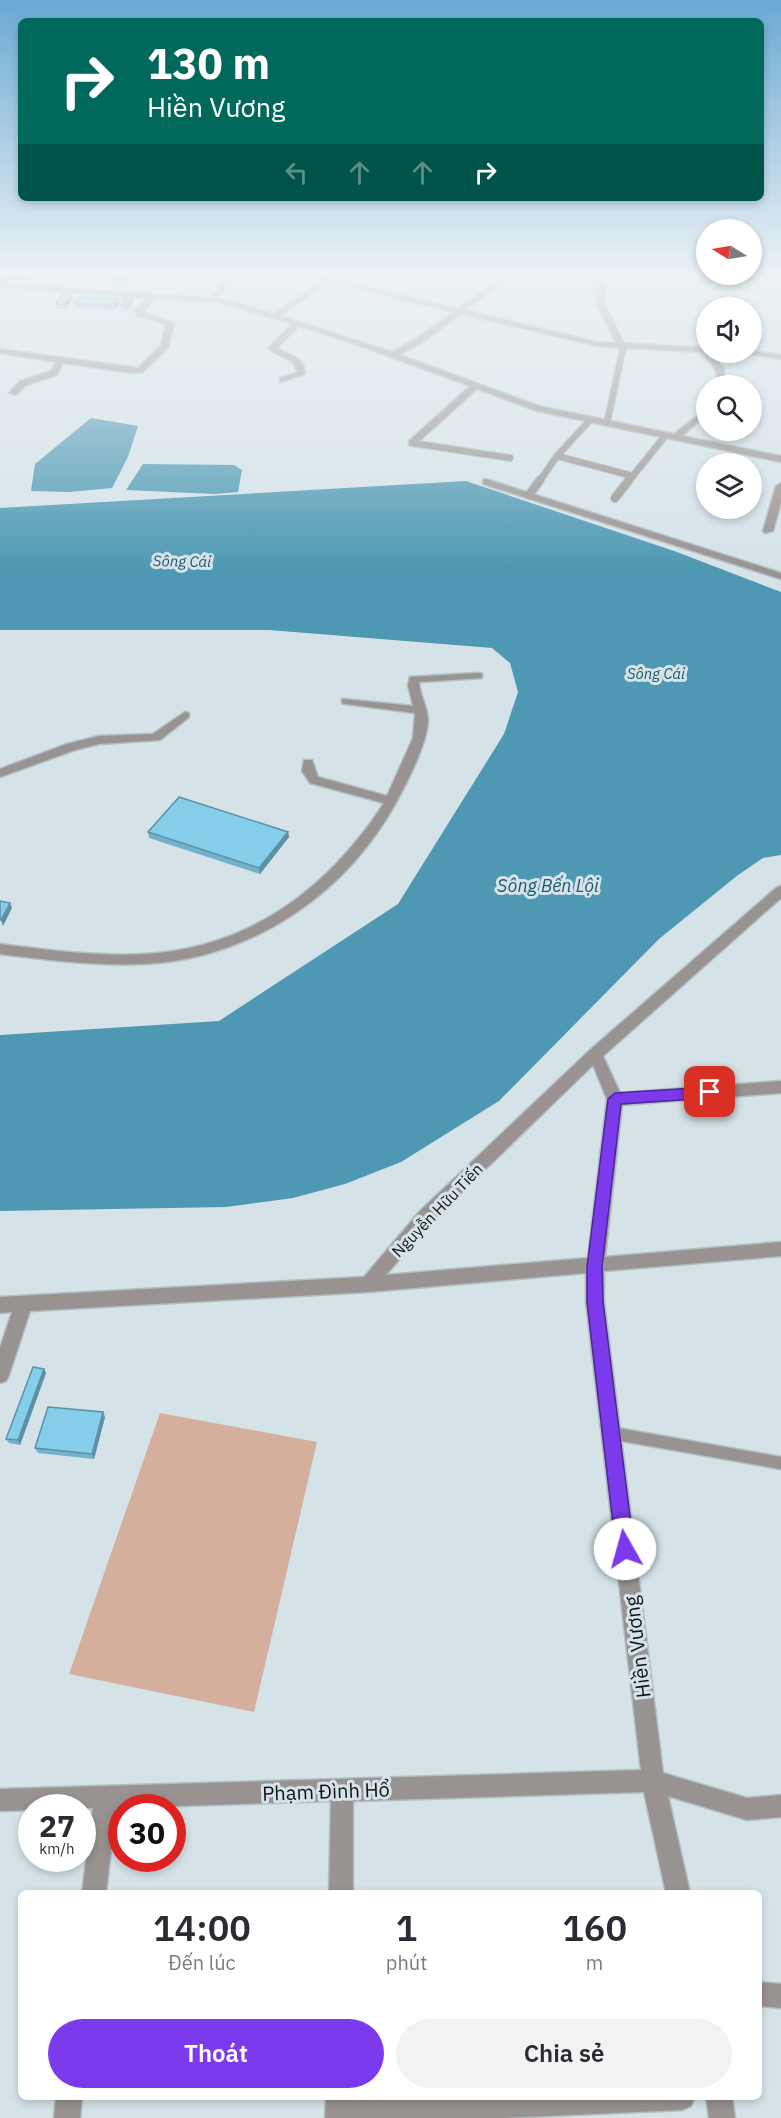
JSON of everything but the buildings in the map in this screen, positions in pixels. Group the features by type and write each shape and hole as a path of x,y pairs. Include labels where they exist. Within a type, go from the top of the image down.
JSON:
{"street":[{"path":"13,393 23,383 49,377 54,370"},
{"path":"283,380 298,376 302,370"},
{"path":"432,370 537,408 781,459"},
{"path":"412,443 475,386"},
{"path":"669,437 696,418"},
{"path":"486,482 781,576"},
{"path":"768,531 781,486"},
{"path":"0,949 50,955 153,958 185,954 223,944 282,917 321,889 367,841 391,801 422,727 421,710 414,679 478,675"},
{"path":"346,702 421,710"},
{"path":"0,773 71,747 99,740 156,737 185,715"},
{"path":"308,763 308,771 314,780 391,801"},
{"name":"Nguyễn Hữu Tiến","path":"368,1284 426,1216 595,1054 781,891"},
{"path":"595,1054 615,1099 781,1087"},
{"name":"Hiền Vương","path":"615,1099 595,1267 595,1302 653,1781 677,1890"},
{"path":"0,1305 368,1284 595,1267 781,1249"},
{"path":"0,1375 23,1305"},
{"name":"Phạm Đình Hổ","path":"0,1800 653,1781 747,1809 781,1806"},
{"path":"341,1890 342,1790"},
{"path":"94,1890 106,1797"},
{"path":"762,1994 781,1996"},
{"path":"67,2118 69,2100"},
{"path":"339,2109 497,2112 645,2100"},
{"path":"720,2100 723,2118"}],"lane":[{"path":"607,423 609,404 619,370"},
{"path":"529,495 557,456 590,420"},
{"path":"615,498 669,437"},
{"path":"412,443 510,458"},
{"path":"557,456 633,476"},
{"path":"611,1434 781,1463"}],"shaded area":[{"path":"160,1413 317,1442 254,1712 69,1674"}],"water":[{"path":"91,418 138,426 128,457 112,488 69,492 31,491 35,464"},
{"path":"143,464 234,465 242,470 238,492 215,494 126,490"},
{"path":"466,481 677,552 781,592 781,855 763,858 738,875 659,939 499,1101 401,1162 345,1184 293,1198 226,1207 0,1211 0,1035 219,1021 398,904 504,734 518,692 510,663 492,648 269,630 0,630 0,508"}],"route":[{"path":"625,1549 595,1302 595,1267 615,1099 710,1092"}],"water label":[{"name":"Sông Cái","path":"182,561"},
{"name":"Sông Cái","path":"656,673"},
{"name":"Sông Bến Lội","path":"548,885"}]}
